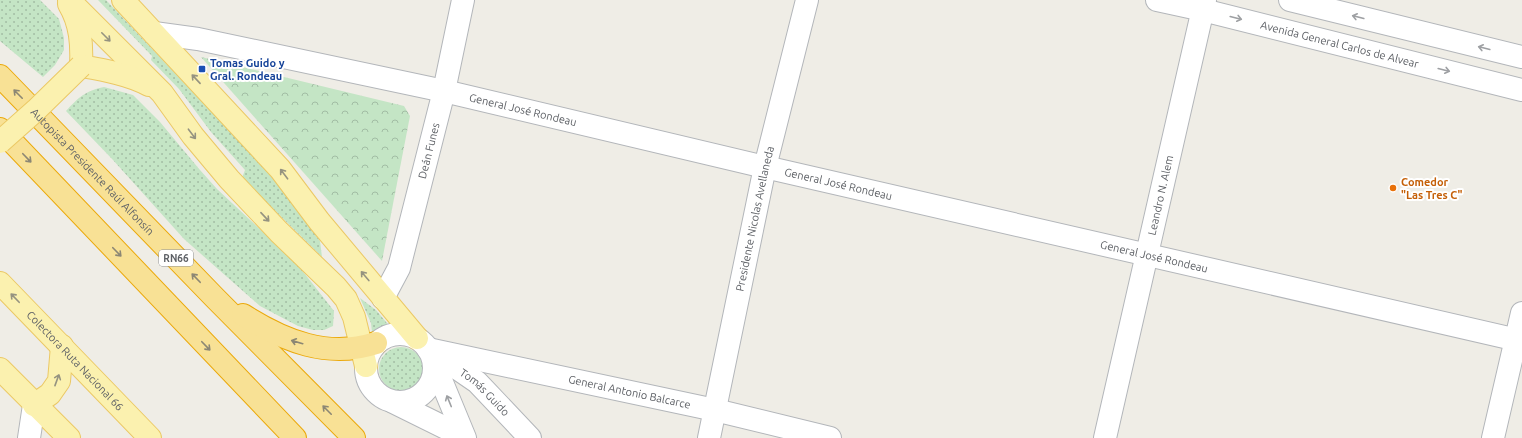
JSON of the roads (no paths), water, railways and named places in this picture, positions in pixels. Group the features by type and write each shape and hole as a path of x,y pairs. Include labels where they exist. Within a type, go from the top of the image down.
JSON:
{"highway":[{"name":"Autopista Presidente Raúl Alfonsín","path":"0,76 215,298 354,438"},
{"path":"0,129 295,438"},
{"path":"215,298 260,326 292,340 321,348 368,352"}],"main road":[{"path":"0,142 36,110 81,66 82,46 79,28 67,0"},
{"path":"67,0 162,93 193,136 229,179 279,232 336,287 346,299 368,352"},
{"path":"131,4 154,33 280,169 319,221 428,351"},
{"path":"81,66 102,69 123,75 143,82 162,93"},
{"name":"Colectora Ruta Nacional 66","path":"0,283 150,438"},
{"path":"321,348 339,340 346,334 352,326 354,317"},
{"path":"34,404 50,394 59,381 62,346"},
{"path":"0,369 69,438"}],"street":[{"name":"Deán Funes","path":"383,298 400,268 444,91 463,0"},
{"name":"Presidente Nicolas Avellaneda","path":"709,438 765,167 807,0"},
{"name":"Avenida General Carlos de Alvear","path":"1157,0 1204,5 1522,90"},
{"path":"1290,0 1522,57"},
{"name":"Leandro N. Alem","path":"1105,438 1204,5"},
{"name":"General José Rondeau","path":"154,33 198,40 444,91 765,167 1519,340"},
{"path":"1493,438 1519,340 1522,313"},
{"path":"395,334 410,335 428,351 464,438 393,402 384,399 376,393 366,376 368,352 388,336 395,334"},
{"path":"393,402 407,402 419,397 432,382 435,369 428,351"},
{"name":"General Antonio Balcarce","path":"428,351 715,410 830,438"},
{"name":"Tomás Guido","path":"428,351 478,382 530,438"},
{"path":"29,438 34,404"}],"place":[{"name":"Tomas Guido y Gral. Rondeau","path":"202,69"},
{"name":"Comedor \"Las Tres C\"","path":"1393,188"}]}
